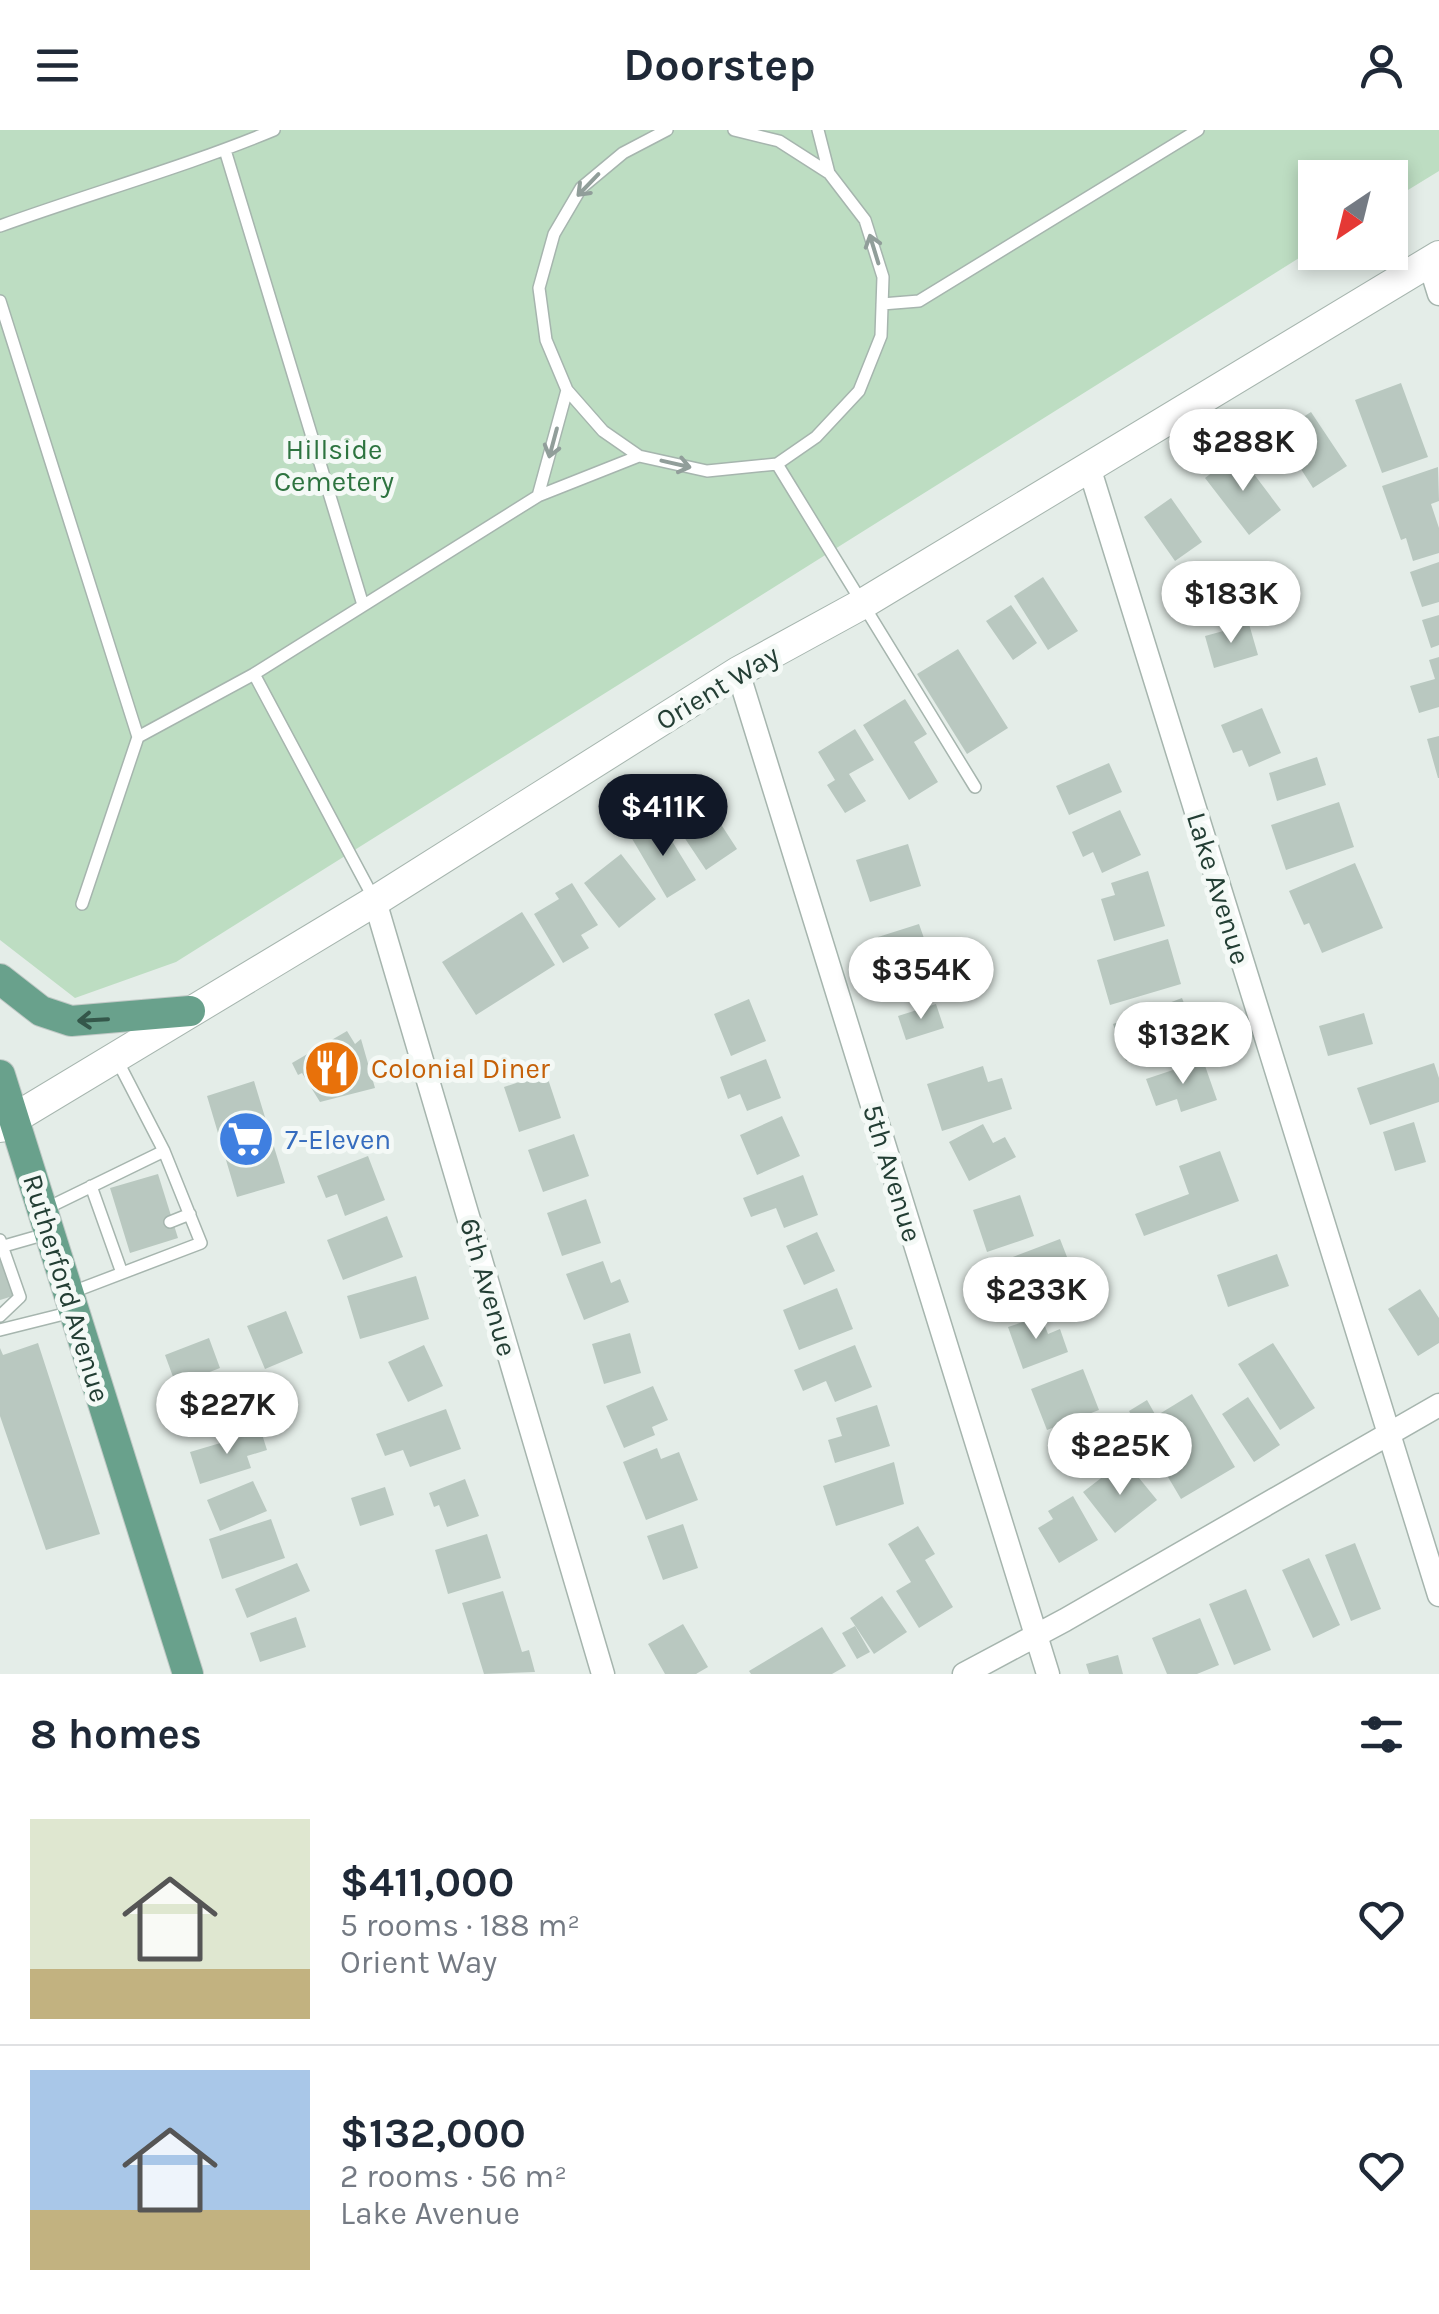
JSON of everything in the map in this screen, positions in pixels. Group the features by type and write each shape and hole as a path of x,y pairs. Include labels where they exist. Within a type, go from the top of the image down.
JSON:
{"main road":[{"path":"0,979 42,1011 71,1020 190,1010"},
{"name":"Rutherford Avenue","path":"0,1075 7,1123 46,1221 188,1674"}],"street":[{"path":"1434,259 1439,294"},
{"name":"Orient Way","path":"7,1123 376,901 738,672 864,602 1434,259"},
{"name":"Lake Avenue","path":"1089,467 1439,1594"},
{"name":"5th Avenue","path":"738,672 1048,1674"},
{"name":"6th Avenue","path":"376,901 603,1674"},
{"path":"964,1674 1439,1405"}],"lane":[{"path":"0,226 226,150 274,130"},
{"path":"667,130 643,136 582,188 554,234 539,288 546,340 567,390 603,431 639,456 708,471 778,464 816,437 859,391 881,336 883,277 865,220 829,173 779,141 734,130"},
{"path":"818,130 829,173"},
{"path":"882,304 919,301 1198,130"},
{"path":"226,150 363,606"},
{"path":"0,301 138,737 82,904"},
{"path":"538,496 567,390"},
{"path":"138,737 254,674 538,496 639,456"},
{"path":"778,464 974,787"},
{"path":"254,674 376,901"},
{"path":"0,1330 72,1302 122,1273 201,1243 164,1151 115,1056"},
{"path":"0,1316 20,1297 2,1243 46,1221 90,1186 164,1151"},
{"path":"161,1183 174,1177"},
{"path":"90,1186 105,1209 117,1242 122,1273"},
{"path":"170,1222 190,1214"}],"green space":[{"name":"Hillside Cemetery","path":"0,130 1439,130 1439,171 1408,190 1408,160 1298,160 1298,259 176,962 75,998 0,940"}],"building":[{"path":"1401,383 1428,457 1382,473 1355,400"},
{"path":"1311,412 1347,466 1313,488 1278,433"},
{"path":"1238,453 1281,510 1249,535 1205,478"},
{"path":"1438,467 1439,501 1431,504 1439,528 1439,553 1413,561 1406,538 1401,540 1382,486"},
{"path":"1171,498 1202,542 1175,561 1144,517"},
{"path":"1439,562 1439,602 1422,607 1410,572"},
{"path":"1043,577 1078,631 1048,650 1014,596"},
{"path":"1011,605 1037,643 1013,660 986,621"},
{"path":"1439,615 1439,645 1431,648 1422,620"},
{"path":"1249,624 1258,655 1214,668 1205,636"},
{"path":"958,649 1008,728 967,754 917,674"},
{"path":"1439,657 1439,707 1419,713 1410,686 1435,679 1429,660"},
{"path":"905,699 927,734 914,742 938,782 909,800 863,725"},
{"path":"1262,708 1281,753 1249,767 1242,750 1233,753 1221,725"},
{"path":"855,729 874,760 849,774 866,801 845,813 827,785 835,780 818,752"},
{"path":"1439,736 1439,778 1438,778 1427,739"},
{"path":"1317,757 1326,785 1277,801 1269,773"},
{"path":"1109,763 1122,792 1069,815 1056,786"},
{"path":"702,795 737,849 706,870 670,816"},
{"path":"1339,802 1354,847 1286,870 1271,825"},
{"path":"1120,810 1141,855 1102,873 1093,852 1083,857 1072,832"},
{"path":"659,820 696,880 667,898 631,837"},
{"path":"908,844 921,886 870,902 856,860"},
{"path":"621,854 656,899 619,928 584,883"},
{"path":"1355,863 1383,928 1322,953 1289,891"},
{"path":"1148,871 1165,926 1114,941 1101,899 1115,895 1111,883"},
{"path":"572,883 598,925 581,935 589,948 563,963 534,914 559,899 555,893"},
{"path":"522,912 555,965 476,1015 442,962"},
{"path":"919,924 939,981 897,995 878,937"},
{"path":"1168,939 1181,984 1110,1005 1097,960"},
{"path":"1182,998 1196,1035 1126,1061 1113,1024"},
{"path":"749,999 766,1041 731,1056 714,1014"},
{"path":"936,1004 944,1028 906,1040 898,1016"},
{"path":"1364,1013 1373,1044 1328,1056 1319,1026"},
{"name":"Colonial Diner","path":"347,1031 355,1044 361,1039 375,1088 320,1102 292,1063"},
{"path":"766,1059 781,1098 747,1111 740,1094 728,1099 720,1077"},
{"path":"1203,1060 1217,1100 1181,1112 1177,1099 1156,1106 1146,1079"},
{"path":"1434,1063 1439,1078 1439,1102 1370,1125 1357,1088"},
{"path":"983,1066 988,1082 1002,1078 1012,1109 942,1131 927,1084"},
{"path":"546,1073 561,1118 519,1132 504,1087"},
{"name":"7-Eleven","path":"254,1081 285,1183 237,1197 207,1096"},
{"path":"782,1116 800,1156 757,1175 740,1135"},
{"path":"1414,1122 1426,1162 1395,1171 1383,1132"},
{"path":"983,1124 993,1143 1005,1137 1016,1157 969,1181 949,1142"},
{"path":"574,1134 589,1176 543,1192 528,1150"},
{"path":"1220,1151 1239,1201 1144,1236 1135,1214 1189,1194 1179,1166"},
{"path":"368,1156 385,1200 345,1216 337,1194 326,1198 317,1176"},
{"path":"158,1174 178,1238 130,1253 110,1188"},
{"path":"803,1175 818,1215 784,1228 776,1208 751,1217 743,1198"},
{"path":"1020,1195 1034,1236 987,1252 973,1210"},
{"path":"586,1199 601,1243 562,1256 547,1213"},
{"path":"387,1216 403,1257 343,1280 327,1240"},
{"path":"817,1232 835,1271 804,1285 786,1246"},
{"path":"1060,1239 1076,1280 1008,1306 992,1265"},
{"path":"1277,1254 1289,1286 1228,1307 1217,1275"},
{"path":"0,1256 13,1296 0,1300"},
{"path":"603,1261 611,1283 620,1279 629,1302 584,1320 566,1274"},
{"path":"416,1276 429,1319 360,1339 347,1296"},
{"path":"837,1288 853,1329 799,1350 783,1310"},
{"path":"1420,1289 1439,1318 1439,1343 1418,1356 1388,1309"},
{"path":"286,1311 303,1353 265,1369 247,1326"},
{"path":"1041,1316 1048,1334 1060,1329 1068,1352 1023,1369 1008,1327"},
{"path":"630,1333 641,1373 604,1384 592,1344"},
{"path":"209,1338 220,1368 176,1385 165,1355"},
{"path":"38,1343 100,1534 46,1550 0,1416 0,1348 3,1355"},
{"path":"1273,1343 1315,1408 1280,1430 1238,1364"},
{"path":"424,1345 443,1386 408,1402 388,1362"},
{"path":"855,1345 872,1387 835,1402 826,1381 803,1391 794,1370"},
{"path":"1083,1369 1099,1410 1047,1430 1031,1389"},
{"path":"653,1386 668,1420 652,1427 655,1435 624,1448 606,1406"},
{"path":"239,1387 250,1415 187,1437 177,1409"},
{"path":"1192,1394 1235,1467 1181,1499 1129,1411 1147,1400 1156,1416"},
{"path":"1248,1397 1280,1445 1254,1462 1222,1414"},
{"path":"877,1405 890,1446 835,1463 828,1440 842,1436 836,1418"},
{"path":"446,1409 461,1449 410,1467 403,1450 385,1456 376,1434"},
{"path":"261,1431 267,1450 247,1456 251,1468 200,1484 190,1452"},
{"path":"657,1448 661,1459 679,1452 698,1500 646,1520 623,1462"},
{"path":"894,1462 904,1504 836,1526 823,1486"},
{"path":"1130,1467 1157,1500 1115,1533 1083,1492 1109,1472 1115,1479"},
{"path":"465,1479 479,1516 447,1527 439,1505 434,1507 429,1493"},
{"path":"253,1481 267,1511 220,1531 207,1500"},
{"path":"385,1487 394,1515 360,1526 351,1498"},
{"path":"1073,1496 1098,1540 1059,1563 1038,1528 1053,1519 1048,1511"},
{"path":"271,1519 285,1558 222,1579 209,1539"},
{"path":"683,1524 698,1568 663,1580 647,1536"},
{"path":"918,1526 935,1554 925,1560 953,1607 919,1628 896,1591 911,1582 888,1544"},
{"path":"487,1534 501,1578 448,1594 435,1550"},
{"path":"1355,1543 1381,1609 1351,1621 1325,1555"},
{"path":"1309,1558 1340,1625 1313,1638 1282,1570"},
{"path":"297,1563 310,1591 247,1618 235,1589"},
{"path":"1246,1589 1271,1650 1234,1665 1209,1604"},
{"path":"503,1591 522,1652 529,1650 535,1672 484,1674 462,1603"},
{"path":"882,1596 907,1632 874,1654 850,1618"},
{"path":"296,1617 306,1647 260,1662 250,1633"},
{"path":"1200,1618 1219,1665 1197,1674 1167,1674 1152,1638"},
{"path":"683,1624 708,1667 696,1674 665,1674 648,1644"},
{"path":"855,1626 870,1652 857,1659 842,1633"},
{"path":"822,1627 846,1666 832,1674 749,1671"},
{"path":"1118,1655 1123,1674 1089,1674 1086,1664"}],"place":[{"name":"Colonial Diner","path":"332,1068"},
{"name":"7-Eleven","path":"246,1139"}]}
